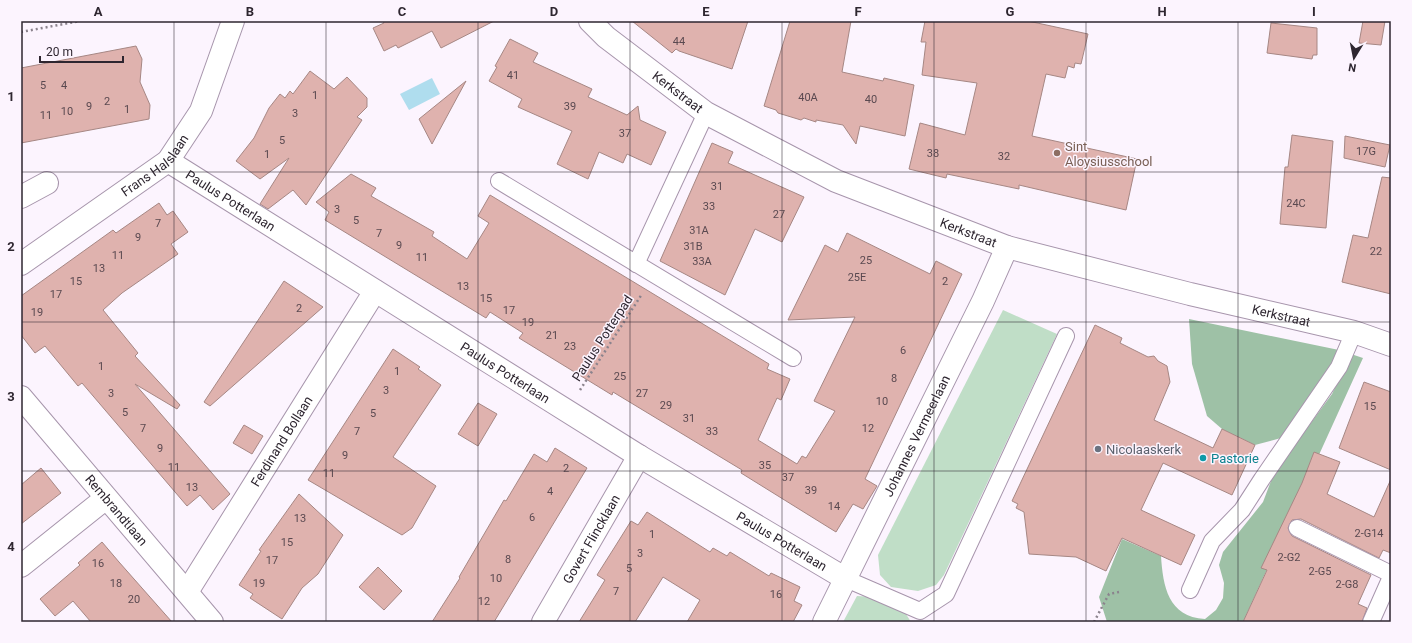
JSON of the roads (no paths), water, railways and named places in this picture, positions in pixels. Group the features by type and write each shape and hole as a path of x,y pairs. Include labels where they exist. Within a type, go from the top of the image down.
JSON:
{"street":[{"name":"Frans Halslaan","path":"21,264 168,161 201,111 233,21"},
{"name":"Kerkstraat","path":"590,21 606,37 706,112 836,182 1007,247 1190,294 1354,332 1391,345"},
{"name":"Paulus Potterlaan","path":"168,161 567,411 846,579"},
{"path":"21,198 47,183"},
{"name":"Johannes Vermeerlaan","path":"824,622 983,301 1007,247"},
{"name":"Ferdinand Bollaan","path":"188,592 375,291"},
{"name":"Rembrandtlaan","path":"21,397 212,622"},
{"name":"Govert Flincklaan","path":"543,622 640,456"},
{"path":"21,566 106,498"}],"lane":[{"path":"636,264 706,112"},
{"path":"499,181 793,358"},
{"path":"1190,590 1212,541 1242,510 1255,492 1262,479 1339,367 1354,332"},
{"path":"846,579 920,611 946,594 1066,336"},
{"path":"1296,528 1391,575 1371,622"}],"water":[{"path":"432,78 440,94 409,110 400,94"}],"place":[{"name":"Sint Aloysiusschool","path":"1057,153"},
{"name":"Nicolaaskerk","path":"1098,449"},
{"name":"Pastorie","path":"1203,458"}]}
